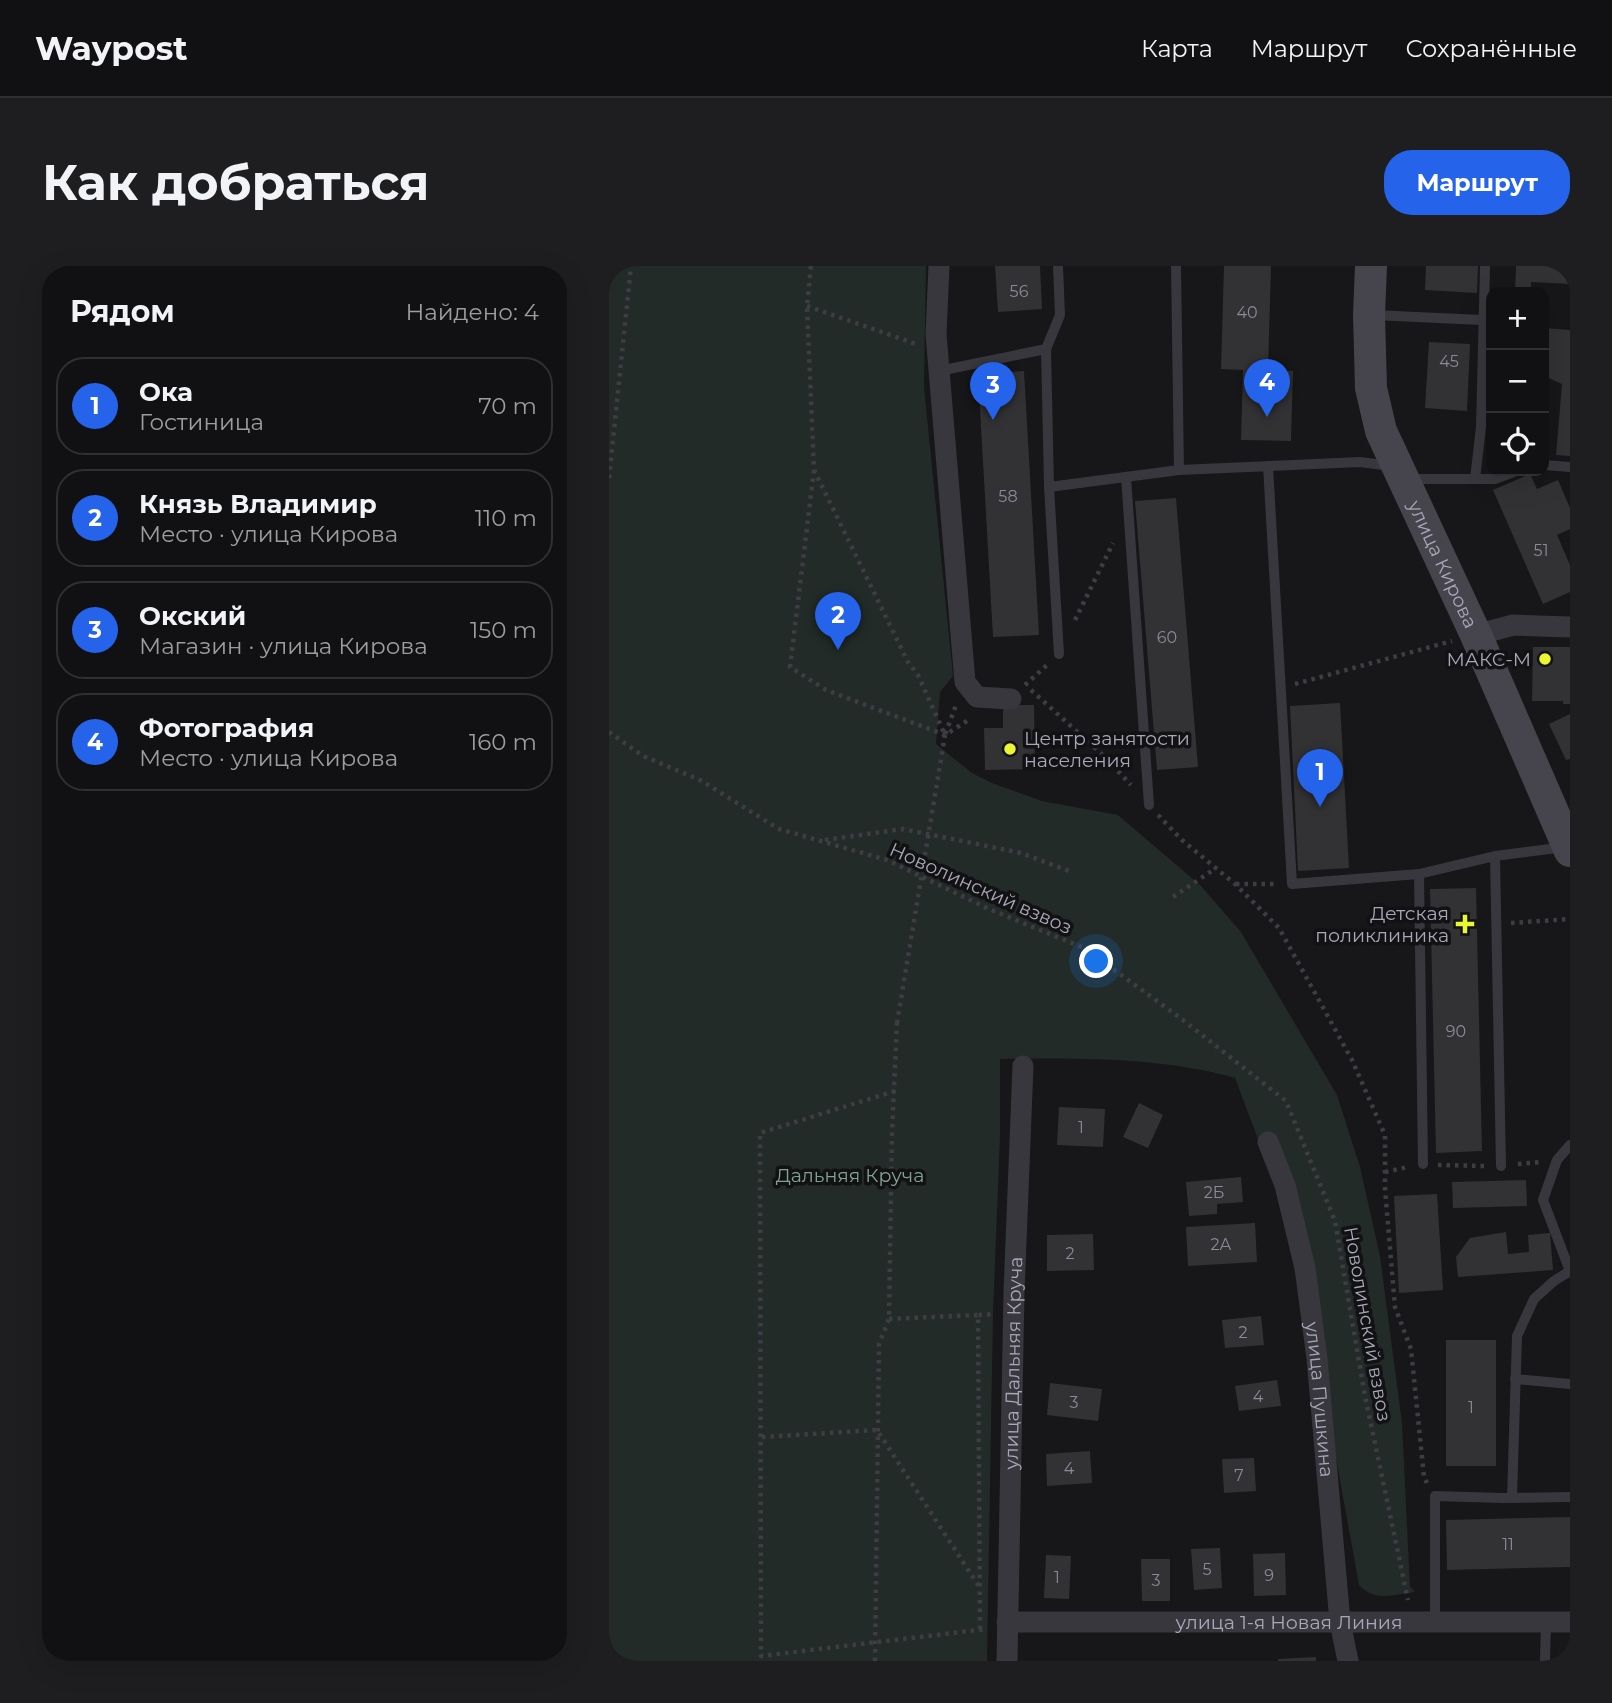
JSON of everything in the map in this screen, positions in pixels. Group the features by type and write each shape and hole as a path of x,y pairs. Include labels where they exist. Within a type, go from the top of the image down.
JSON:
{"street":[{"path":"939,266 936,334 965,682 977,697 1018,692"},
{"name":"улица Кирова","path":"1371,266 1371,388 1381,431 1476,635 1569,849"},
{"path":"1476,635 1513,625 1570,627"},
{"name":"улица Дальняя Круча","path":"1007,1661 1014,1292 1023,1066"},
{"name":"улица Пушкина","path":"1268,1142 1285,1185 1305,1268 1317,1359 1340,1622 1348,1661"},
{"name":"улица 1-я Новая Линия","path":"1007,1622 1570,1622"}],"lane":[{"path":"1058,266 1060,315 1046,349 1049,487 1059,654"},
{"path":"1176,266 1179,470"},
{"path":"1475,479 1481,427 1485,266"},
{"path":"1369,315 1482,320"},
{"path":"938,361 1046,349"},
{"path":"1049,487 1179,470 1360,462 1400,472 1475,479 1495,479 1503,476"},
{"path":"1549,465 1570,467"},
{"path":"1268,467 1292,884 1419,874 1495,856 1569,849"},
{"path":"1126,477 1149,805"},
{"path":"1495,856 1501,1166"},
{"path":"1419,874 1423,1164"},
{"path":"1512,1498 1517,1336 1534,1299 1570,1271 1543,1200 1557,1160 1570,1145"},
{"path":"1515,1378 1570,1384"},
{"path":"1435,1622 1435,1496 1570,1497"},
{"path":"1545,1661 1546,1622"}],"path":[{"path":"609,478 631,266"},
{"path":"811,266 807,306 814,470 790,667 826,690 945,735"},
{"path":"807,306 938,361"},
{"path":"814,470 908,662 918,675 945,735"},
{"path":"1128,513 1059,654 1018,692 1104,756 1182,839 1235,884 1279,929 1352,1060 1385,1135 1385,1172 1395,1307 1411,1349 1424,1477 1435,1496"},
{"path":"1280,688 1476,635"},
{"path":"875,1661 879,1344 889,1319 897,1023 945,735 965,682"},
{"path":"945,735 973,717"},
{"name":"Новолинский взвоз","path":"609,732 643,756 700,780 779,829 887,860 989,909 1084,948 1179,1017 1286,1101 1335,1221 1365,1396 1413,1622"},
{"path":"822,840 903,830 1021,853 1069,871"},
{"path":"1173,897 1216,868"},
{"path":"1235,884 1292,884"},
{"path":"1496,924 1570,919"},
{"path":"895,1091 760,1133 761,1658 980,1629 1007,1622"},
{"path":"1385,1172 1423,1164 1501,1166 1557,1160"},
{"path":"889,1319 993,1314 1014,1292"},
{"path":"978,1315 980,1629"},
{"path":"762,1437 877,1430"},
{"path":"877,1430 980,1588"}],"green space":[{"name":"Дальняя Круча","path":"609,266 926,266 924,387 953,676 940,692 936,744 972,773 992,783 1042,801 1118,815 1201,886 1241,932 1337,1095 1360,1167 1380,1256 1402,1423 1410,1586 1415,1592 1378,1595 1371,1594 1359,1585 1297,1243 1235,1078 1148,1062 1000,1059 987,1661 609,1661"}],"building":[{"path":"995,266 1040,266 1042,309 998,312"},
{"path":"1224,266 1271,266 1268,370 1293,371 1291,441 1241,440 1243,370 1221,369"},
{"path":"1426,266 1478,266 1477,293 1425,290"},
{"path":"1516,266 1570,266 1570,284 1531,282 1531,287 1515,287"},
{"path":"1549,328 1570,330 1570,456 1556,455 1562,384 1549,378"},
{"path":"1429,342 1470,344 1467,411 1425,408"},
{"path":"1024,371 1039,635 993,637 978,374"},
{"path":"1525,476 1531,476 1537,489 1558,480 1570,508 1570,529 1557,535 1570,565 1570,592 1543,604 1493,490"},
{"path":"1176,498 1198,767 1157,770 1135,501"},
{"path":"1533,647 1570,647 1570,704 1563,704 1563,701 1532,701"},
{"path":"1340,703 1349,868 1298,871 1290,706"},
{"name":"Центр занятости населения","path":"1003,705 1034,705 1035,769 985,770 984,728 1003,728"},
{"path":"1570,714 1570,759 1566,760 1549,724"},
{"path":"1476,888 1482,1151 1436,1153 1430,889"},
{"path":"1139,1103 1163,1115 1148,1148 1123,1137"},
{"path":"1059,1107 1105,1109 1103,1147 1057,1145"},
{"path":"1241,1177 1243,1202 1217,1204 1217,1214 1189,1216 1186,1182"},
{"path":"1526,1180 1527,1206 1453,1208 1452,1182"},
{"path":"1437,1194 1443,1290 1399,1293 1394,1196"},
{"path":"1255,1223 1257,1262 1188,1266 1186,1227"},
{"path":"1506,1232 1508,1254 1529,1252 1528,1235 1550,1233 1553,1270 1458,1277 1456,1257 1470,1238"},
{"path":"1093,1234 1094,1270 1047,1271 1047,1235"},
{"path":"1261,1316 1264,1345 1225,1348 1222,1320"},
{"path":"1446,1340 1496,1340 1496,1466 1446,1466"},
{"path":"1277,1380 1281,1406 1239,1411 1235,1386"},
{"path":"1050,1383 1102,1389 1098,1421 1047,1415"},
{"path":"1090,1451 1092,1483 1047,1486 1046,1454"},
{"path":"1254,1458 1256,1491 1224,1493 1222,1459"},
{"path":"1570,1517 1570,1567 1447,1570 1446,1520"},
{"path":"1220,1548 1222,1588 1194,1590 1191,1549"},
{"path":"1285,1553 1286,1595 1254,1596 1253,1554"},
{"path":"1046,1555 1071,1556 1069,1599 1044,1598"},
{"path":"1141,1559 1170,1559 1170,1601 1142,1601"},
{"path":"1316,1657 1316,1661 1278,1661 1278,1659"}],"place":[{"name":"Фотография","path":"1267,417"},
{"name":"Окский","path":"993,420"},
{"name":"Князь Владимир","path":"838,650"},
{"name":"МАКС-М","path":"1545,659"},
{"name":"Центр занятости населения","path":"1010,749"},
{"name":"Ока","path":"1320,807"},
{"name":"Детская поликлиника","path":"1465,924"}]}
